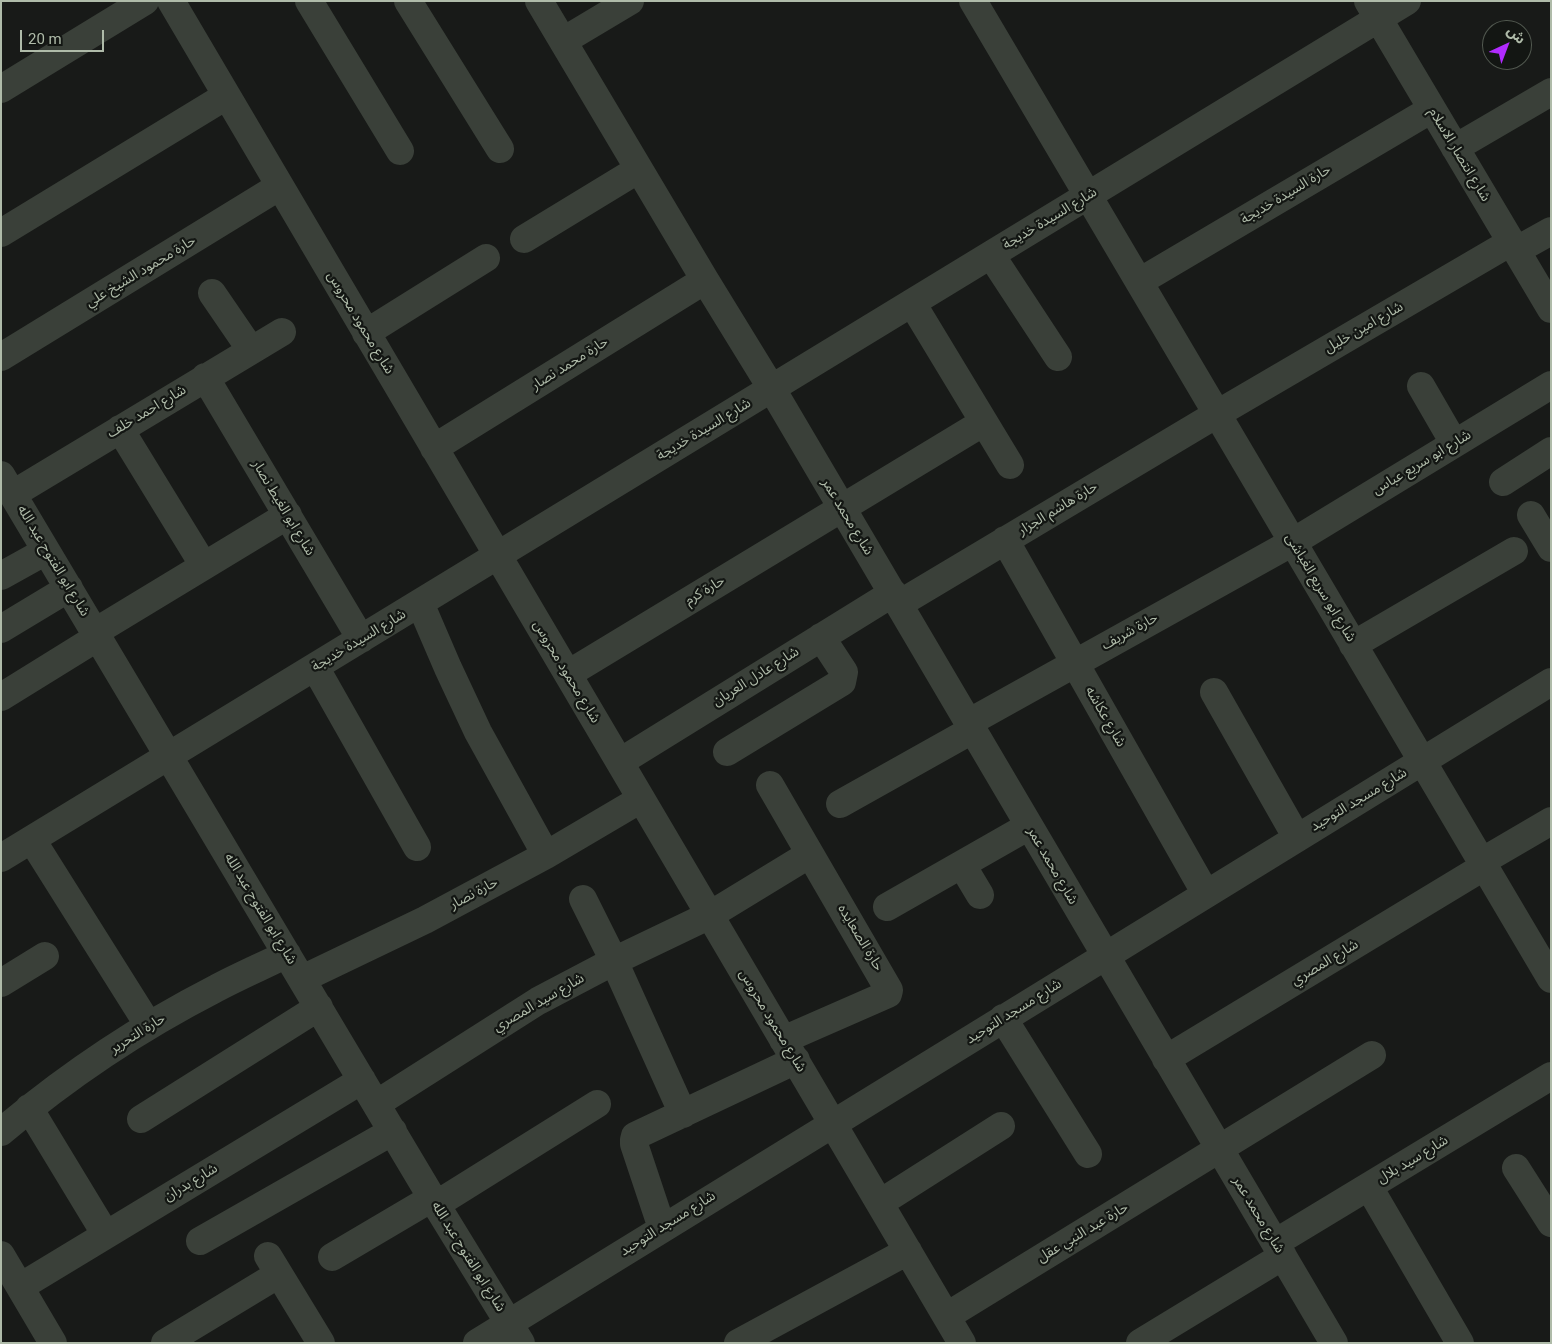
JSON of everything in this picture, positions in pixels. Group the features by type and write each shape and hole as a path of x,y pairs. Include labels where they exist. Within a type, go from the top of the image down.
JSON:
{"street":[{"path":"1,89 145,1"},
{"name":"شارع محمود محروس","path":"171,1 908,1251 954,1335"},
{"path":"309,1 400,151"},
{"path":"408,1 500,149"},
{"name":"شارع محمد عمر","path":"540,1 704,280 772,389 896,598 1334,1343"},
{"path":"563,41 630,1"},
{"name":"شارع ابو سريع الغباشى","path":"973,1 1551,979"},
{"name":"شارع السيدة خديجة","path":"1,858 1088,196 1373,10 1407,1"},
{"name":"شارع انتصار الاسلام","path":"1373,10 1551,309"},
{"path":"1455,148 1551,92"},
{"path":"1,233 226,96"},
{"name":"حارة السيدة خديجة","path":"1139,282 1432,108"},
{"path":"524,239 639,169"},
{"name":"حارة محمود الشيخ علي","path":"1,357 280,186"},
{"name":"شارع امين خليل","path":"1217,414 1514,246 1551,231"},
{"path":"991,255 1058,357"},
{"path":"366,333 486,258"},
{"name":"حارة محمد نصار","path":"434,448 704,280"},
{"path":"212,293 251,350"},
{"path":"912,303 1010,465"},
{"name":"شارع احمد خلف","path":"7,484 120,429 282,332"},
{"name":"شارع ابو الغيط نصار","path":"205,377 361,639"},
{"name":"شارع ابو سريع عباس","path":"1292,542 1551,385"},
{"path":"1421,386 1454,444"},
{"name":"حارة هاشم الجزار","path":"896,598 1005,540 1217,414"},
{"name":"حارة كرم","path":"568,674 984,422"},
{"path":"120,429 204,566"},
{"path":"1504,482 1551,451"},
{"name":"شارع ابو الفتوح عبد الله","path":"7,484 434,1201 515,1332"},
{"path":"1,697 204,566 288,515"},
{"path":"1531,515 1551,548"},
{"name":"شارع عكاشه","path":"1005,540 1206,894"},
{"name":"حارة شريف","path":"840,804 1075,664 1292,542"},
{"path":"1,576 46,551"},
{"path":"1354,645 1514,551"},
{"path":"1,629 68,588"},
{"name":"شارع عادل العريان","path":"620,762 821,637 896,598"},
{"path":"420,603 478,732 546,855"},
{"path":"727,752 842,682 844,672 821,637"},
{"path":"315,668 417,847"},
{"name":"شارع مسجد التوحيد","path":"477,1343 515,1332 662,1228 1551,682"},
{"path":"1214,692 1297,838"},
{"name":"حارة الصعايده","path":"770,785 889,990 888,994 790,1050"},
{"name":"حارة نصار","path":"302,979 425,920 546,855 641,799"},
{"name":"شارع المصري","path":"1166,1059 1551,821"},
{"path":"887,908 1029,826"},
{"path":"32,840 149,1026"},
{"name":"شارع سيد المصري","path":"376,1104 538,1001 614,961 710,915 810,854"},
{"path":"962,865 980,895"},
{"path":"583,899 614,961 683,1114"},
{"name":"حارة التحرير","path":"1,1132 29,1108 88,1065 149,1026 215,988 287,954"},
{"path":"1,983 45,956"},
{"path":"141,1119 319,1008"},
{"path":"1003,1018 1088,1154"},
{"path":"662,1228 634,1144 636,1136 683,1114 790,1050"},
{"name":"حارة عبد النبي عقل","path":"954,1335 1219,1150 1372,1055"},
{"name":"شارع سيد بلال","path":"1140,1343 1279,1250 1369,1186 1551,1076"},
{"name":"شارع بدران","path":"7,1268 106,1235 362,1080"},
{"path":"332,1257 434,1201 598,1104"},
{"path":"29,1108 106,1235"},
{"path":"880,1204 1001,1126"},
{"path":"200,1242 393,1131"},
{"path":"1516,1168 1551,1223"},
{"path":"1369,1186 1460,1343"},
{"path":"751,1340 908,1251"},
{"path":"174,1336 274,1265 321,1343"},
{"path":"7,1268 53,1343"}]}
